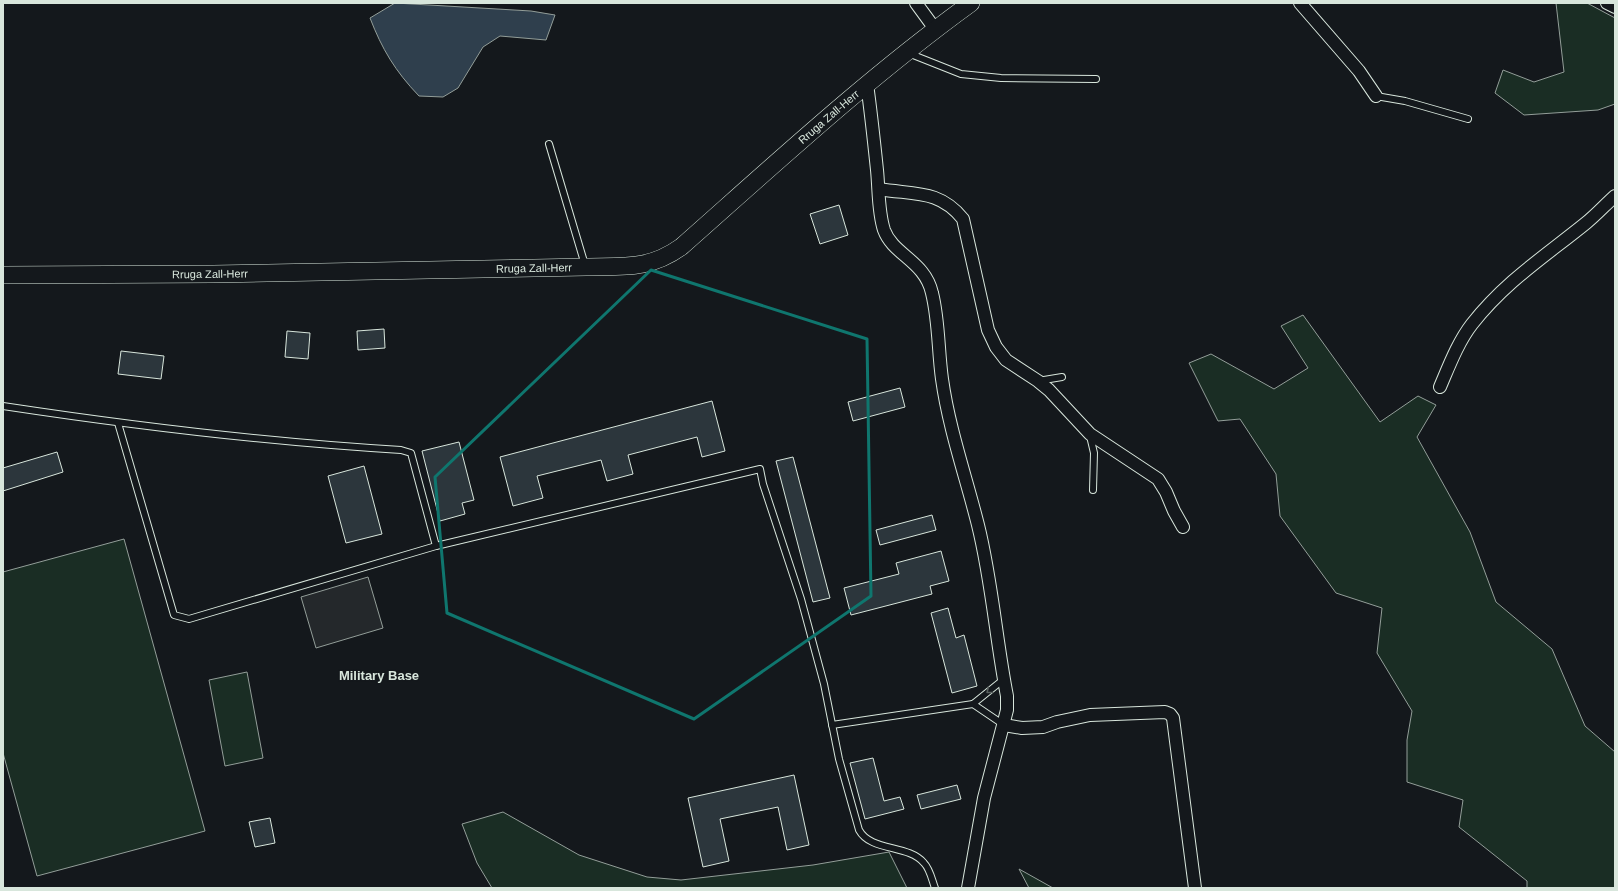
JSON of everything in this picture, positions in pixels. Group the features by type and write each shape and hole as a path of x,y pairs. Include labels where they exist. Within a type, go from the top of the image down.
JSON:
{"main road":[{"name":"Rruga Zall-Herr","path":"3,275 213,274 586,267 636,266 654,262 669,256 687,242 904,52 971,3"}],"street":[{"path":"916,3 935,29"},
{"path":"1300,3 1359,72 1376,96"},
{"path":"1607,3 1615,7"},
{"path":"867,84 881,218 885,232 892,243 919,267 928,279 932,292 942,378 950,421 978,527 1008,710 984,798 968,888"},
{"path":"879,189 930,196 944,201 955,209 963,219 965,225 988,330 996,347 1006,360 1038,380 1090,434 1158,479 1183,527"},
{"path":"1440,387 1452,359 1471,326 1492,300 1517,276 1587,222 1615,196"},
{"path":"1004,725 1022,728 1043,727 1074,717 1112,713 1165,712 1170,714 1173,718 1195,888"}],"lane":[{"path":"904,52 961,74 1002,78 1096,80"},
{"path":"1376,96 1405,101 1468,118"},
{"path":"549,144 586,267"},
{"path":"1038,380 1062,377"},
{"path":"3,406 118,423 313,445 401,450 411,453 436,546"},
{"path":"118,423 174,615 189,619 436,546 760,469 763,484 801,599 824,684 839,759 862,835 878,844 912,854 920,859 926,864 936,888"},
{"path":"1090,434 1094,453 1093,490"},
{"path":"832,725 974,704 1004,679"},
{"path":"974,704 1004,725"}],"highlighted area":[{"path":"651,270 867,339 871,596 694,719 447,613 435,477"}],"green space":[{"path":"1556,3 1587,3 1615,18 1615,104 1598,110 1524,115 1495,93 1503,70 1534,82 1564,72"},
{"path":"1303,315 1380,422 1418,396 1436,405 1417,437 1470,532 1496,602 1552,649 1585,726 1615,752 1615,888 1527,888 1527,881 1459,827 1463,800 1407,782 1407,740 1412,711 1377,653 1382,608 1336,593 1280,516 1276,474 1240,419 1218,421 1189,363 1211,354 1274,389 1308,368 1281,326"},
{"path":"124,539 205,831 37,876 3,753 3,572"},
{"path":"247,672 263,758 225,766 209,680"},
{"path":"503,812 579,855 647,877 681,880 813,865 889,852 907,888 492,888 477,863 462,824"},
{"path":"1019,869 1053,888 1029,888"}],"shaded area":[{"path":"368,577 383,628 316,648 301,597"}],"water":[{"path":"395,3 531,11 555,15 546,40 500,36 483,47 458,88 443,97 419,96 396,69 379,40 370,18"}],"building":[{"path":"839,205 848,235 820,244 810,214"},
{"path":"384,329 385,348 358,350 357,331"},
{"path":"287,331 310,333 308,359 285,357"},
{"path":"121,351 164,356 161,379 118,374"},
{"path":"900,388 905,407 853,421 848,402"},
{"path":"712,401 725,451 702,457 697,437 628,455 633,474 607,481 601,460 537,476 543,498 513,506 500,457"},
{"path":"459,442 474,500 462,503 465,514 440,521 422,451"},
{"path":"57,452 63,472 3,491 3,468"},
{"path":"793,457 830,598 813,602 776,461"},
{"path":"364,466 382,534 346,543 328,476"},
{"path":"932,515 936,530 880,545 876,530"},
{"path":"941,551 949,581 930,586 932,594 851,615 844,588 899,574 896,563"},
{"path":"948,608 956,638 964,635 977,686 952,693 931,613"},
{"path":"873,758 884,801 900,797 904,809 865,819 850,763"},
{"path":"794,775 809,845 787,850 778,807 720,819 729,861 703,867 688,798"},
{"path":"957,785 961,799 921,809 917,795"},
{"path":"270,818 275,843 255,847 249,822"}],"district":[{"name":"Military Base","path":"379,675"}]}
